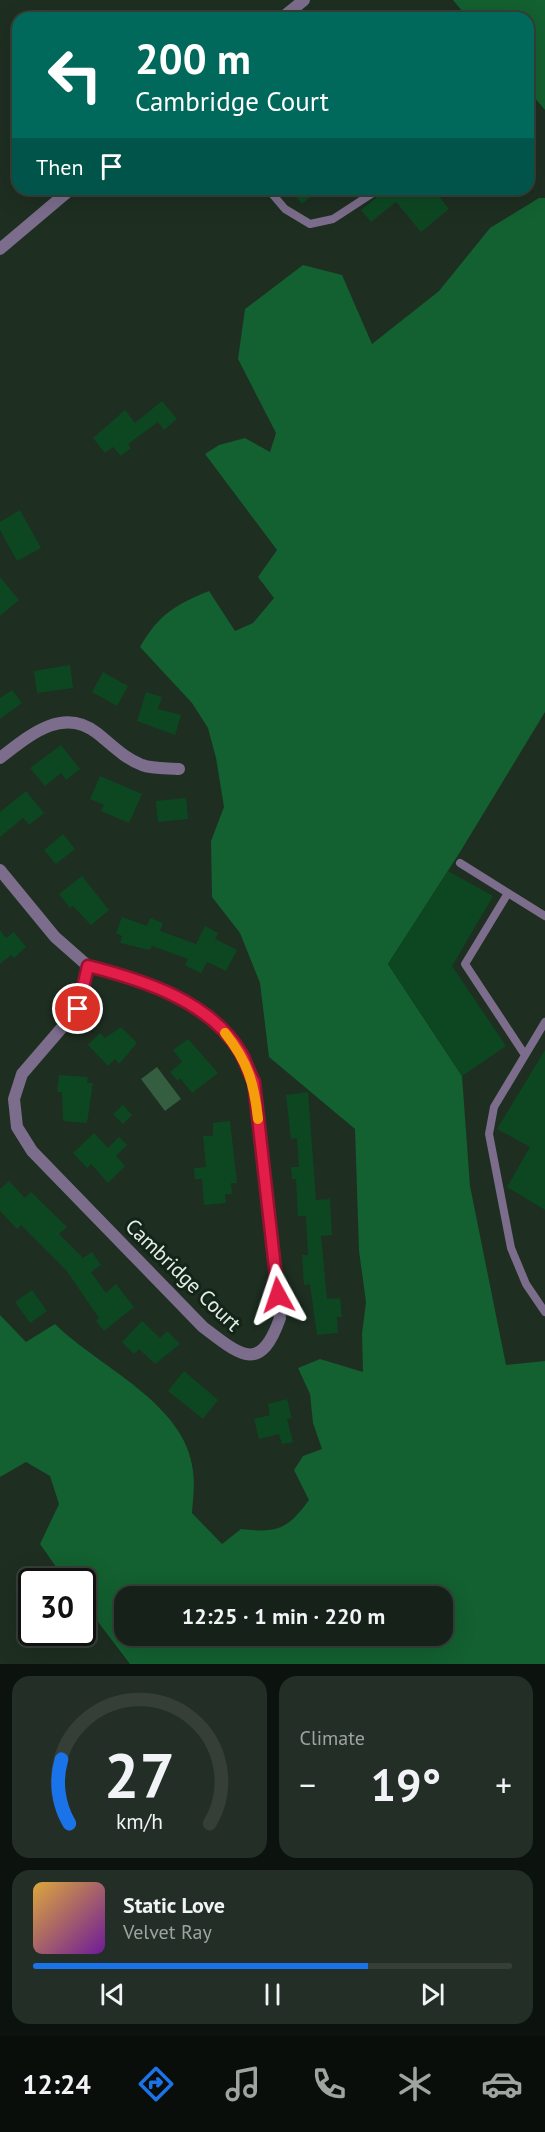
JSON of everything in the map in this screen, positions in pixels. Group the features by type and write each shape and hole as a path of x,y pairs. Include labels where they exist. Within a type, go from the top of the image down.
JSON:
{"street":[{"path":"289,12 304,0"},
{"path":"0,249 64,195"},
{"path":"0,758 32,734 52,723 78,722 96,732 119,753 143,765 178,769"},
{"path":"0,870 55,937 88,966"},
{"name":"Cambridge Court","path":"88,966 123,975 191,1004 219,1026 240,1052 254,1082 280,1318 272,1340 262,1351 248,1355 234,1351 203,1327 32,1151 17,1127 14,1099 22,1074 78,1009 88,966"}],"lane":[{"path":"272,195 285,209 310,225 333,219 370,195"},
{"path":"460,863 545,916"},
{"path":"508,893 465,964 525,1055"},
{"path":"545,1022 494,1107 489,1127 489,1141 511,1248 526,1284 545,1312"}],"green space":[{"path":"453,0 545,0 545,110 534,97 534,12 463,12"},
{"path":"539,198 545,198 545,712 460,852 388,964 462,1076 470,1186 506,1365 545,1361 545,1664 130,1664 116,1646 453,1646 453,1586 114,1586 114,1643 96,1619 96,1568 57,1568 40,1544 59,1504 50,1476 26,1462 0,1477 0,1315 26,1342 55,1324 158,1406 175,1425 187,1447 194,1476 192,1513 222,1544 241,1529 264,1530 280,1527 294,1518 309,1500 294,1470 303,1456 322,1449 313,1423 310,1394 298,1368 320,1359 363,1372 362,1334 366,1302 359,1251 355,1129 269,1057 260,983 240,933 212,897 211,841 224,807 216,758 208,728 192,703 140,647 161,618 177,606 209,591 235,631 253,623 274,598 258,577 277,550 205,454 219,445 245,438 270,452 276,433 238,359 245,309 303,265 342,275 372,344 439,291 490,228"},
{"path":"157,1067 181,1099 165,1111 141,1079"}],"building":[{"path":"295,195 313,195 302,204"},
{"path":"380,195 438,195 449,209 421,232 396,202 371,222 361,210"},
{"path":"162,401 177,419 164,430 158,422 128,444 131,448 121,456 113,447 105,453 93,438 125,410 135,423"},
{"path":"20,510 41,548 17,561 0,530 0,522"},
{"path":"0,577 19,600 0,616"},
{"path":"70,665 73,688 37,693 34,671"},
{"path":"103,672 128,686 117,706 92,692"},
{"path":"12,690 22,703 0,719 0,698"},
{"path":"146,692 162,697 158,709 181,715 175,735 137,721"},
{"path":"61,745 80,769 66,780 61,773 45,786 30,768"},
{"path":"100,776 142,794 129,823 101,811 104,805 90,799"},
{"path":"26,791 44,813 29,825 23,818 0,837 0,812"},
{"path":"186,798 188,819 158,822 156,801"},
{"path":"63,834 75,849 56,864 44,850"},
{"path":"448,871 493,896 452,966 506,1046 462,1076 388,964"},
{"path":"82,876 109,910 91,925 73,906 70,908 59,894"},
{"path":"122,917 147,926 150,918 163,923 160,931 196,944 205,926 218,933 215,939 237,950 226,971 207,962 201,973 185,965 188,959 152,946 150,950 120,943 122,936 116,933"},
{"path":"0,930 6,938 14,932 26,947 14,958 11,955 0,964"},
{"path":"121,1027 137,1043 119,1064 115,1059 108,1066 88,1045 100,1033 105,1038"},
{"path":"188,1039 218,1073 192,1093 180,1078 178,1081 170,1072 182,1062 173,1050"},
{"path":"545,1050 545,1210 507,1187 530,1147 497,1129"},
{"path":"59,1075 88,1077 87,1083 93,1083 87,1123 63,1121 62,1092 57,1092"},
{"path":"308,1092 316,1200 330,1199 332,1235 321,1236 327,1299 340,1298 342,1317 337,1317 338,1333 317,1335 310,1284 304,1285 302,1255 308,1255 306,1216 298,1216 296,1179 292,1179 291,1167 299,1167 297,1138 291,1139 286,1095"},
{"path":"123,1105 132,1115 123,1124 113,1114"},
{"path":"230,1121 237,1183 231,1183 232,1194 225,1194 226,1203 204,1205 202,1179 195,1179 194,1168 206,1167 203,1136 213,1136 213,1123"},
{"path":"94,1133 108,1148 119,1137 127,1145 116,1156 125,1166 108,1183 91,1164 87,1168 73,1153"},
{"path":"9,1181 25,1198 31,1192 67,1227 59,1234 83,1258 92,1252 101,1265 91,1272 106,1293 116,1284 134,1307 104,1331 96,1321 99,1318 66,1270 21,1225 17,1229 0,1211 0,1189"},
{"path":"32,1290 47,1311 30,1323 15,1302"},
{"path":"142,1321 160,1338 167,1331 180,1344 155,1364 139,1349 134,1354 122,1342"},
{"path":"184,1371 218,1400 203,1419 168,1391"},
{"path":"287,1399 292,1418 287,1419 293,1442 282,1444 279,1434 259,1439 254,1419 270,1415 268,1404"}],"slow traffic":[{"path":"225,1033 240,1052 254,1082 258,1119"}],"route":[{"path":"78,1009 88,966 123,975 191,1004 219,1026 240,1052 254,1082 278,1295"}]}
